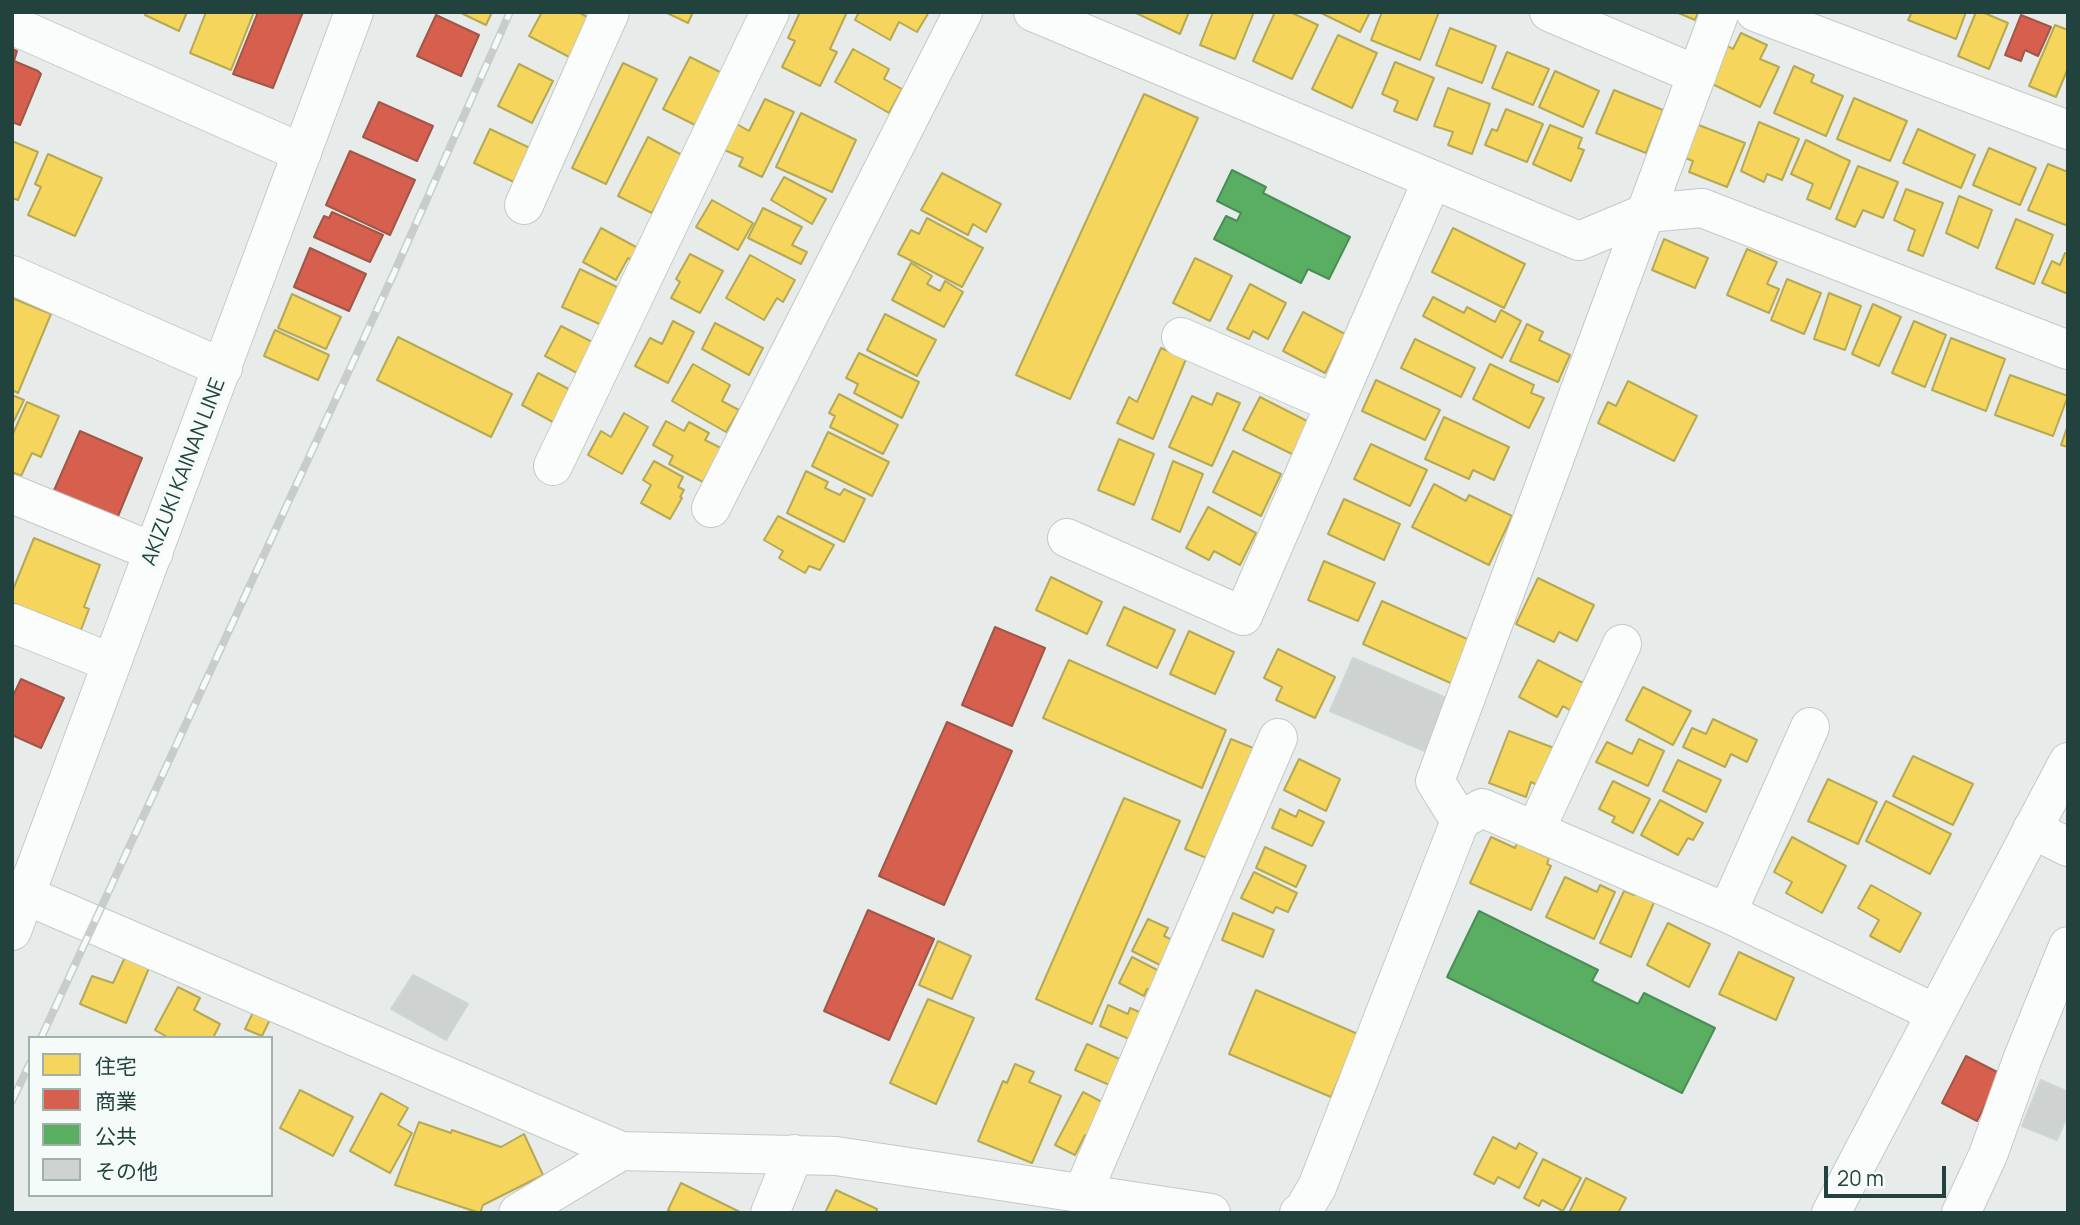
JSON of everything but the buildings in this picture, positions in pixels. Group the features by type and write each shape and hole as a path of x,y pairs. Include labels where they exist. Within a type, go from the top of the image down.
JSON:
{"street":[{"name":"AKIZUKI KAINAN LINE","path":"16,918 354,12"},
{"path":"524,205 610,12"},
{"path":"552,466 770,12"},
{"path":"711,508 963,12"},
{"path":"1033,12 1579,241 1646,213 1702,208 2068,349"},
{"path":"1549,12 1697,75"},
{"path":"1460,821 1435,781 1720,12"},
{"path":"1755,12 2068,130"},
{"path":"12,25 302,153"},
{"path":"1067,538 1243,616 1432,180"},
{"path":"12,275 223,368"},
{"path":"1181,337 1335,404"},
{"path":"12,494 154,552"},
{"path":"12,623 112,663"},
{"path":"1535,831 1622,644"},
{"path":"1727,913 1810,727"},
{"path":"1083,1192 1278,738"},
{"path":"1831,1213 2068,762"},
{"path":"1299,1213 1317,1187 1460,821 1482,808 1727,913 1935,1013"},
{"path":"2032,829 2068,847"},
{"path":"16,918 621,1151 836,1156 1211,1213"},
{"path":"1961,1213 1988,1154 2031,1035 2068,946"},
{"path":"517,1213 621,1151"},
{"path":"770,1213 794,1154"}],"railway":[{"path":"42,1036 394,273 510,12"},
{"path":"12,1101 28,1067"}]}
